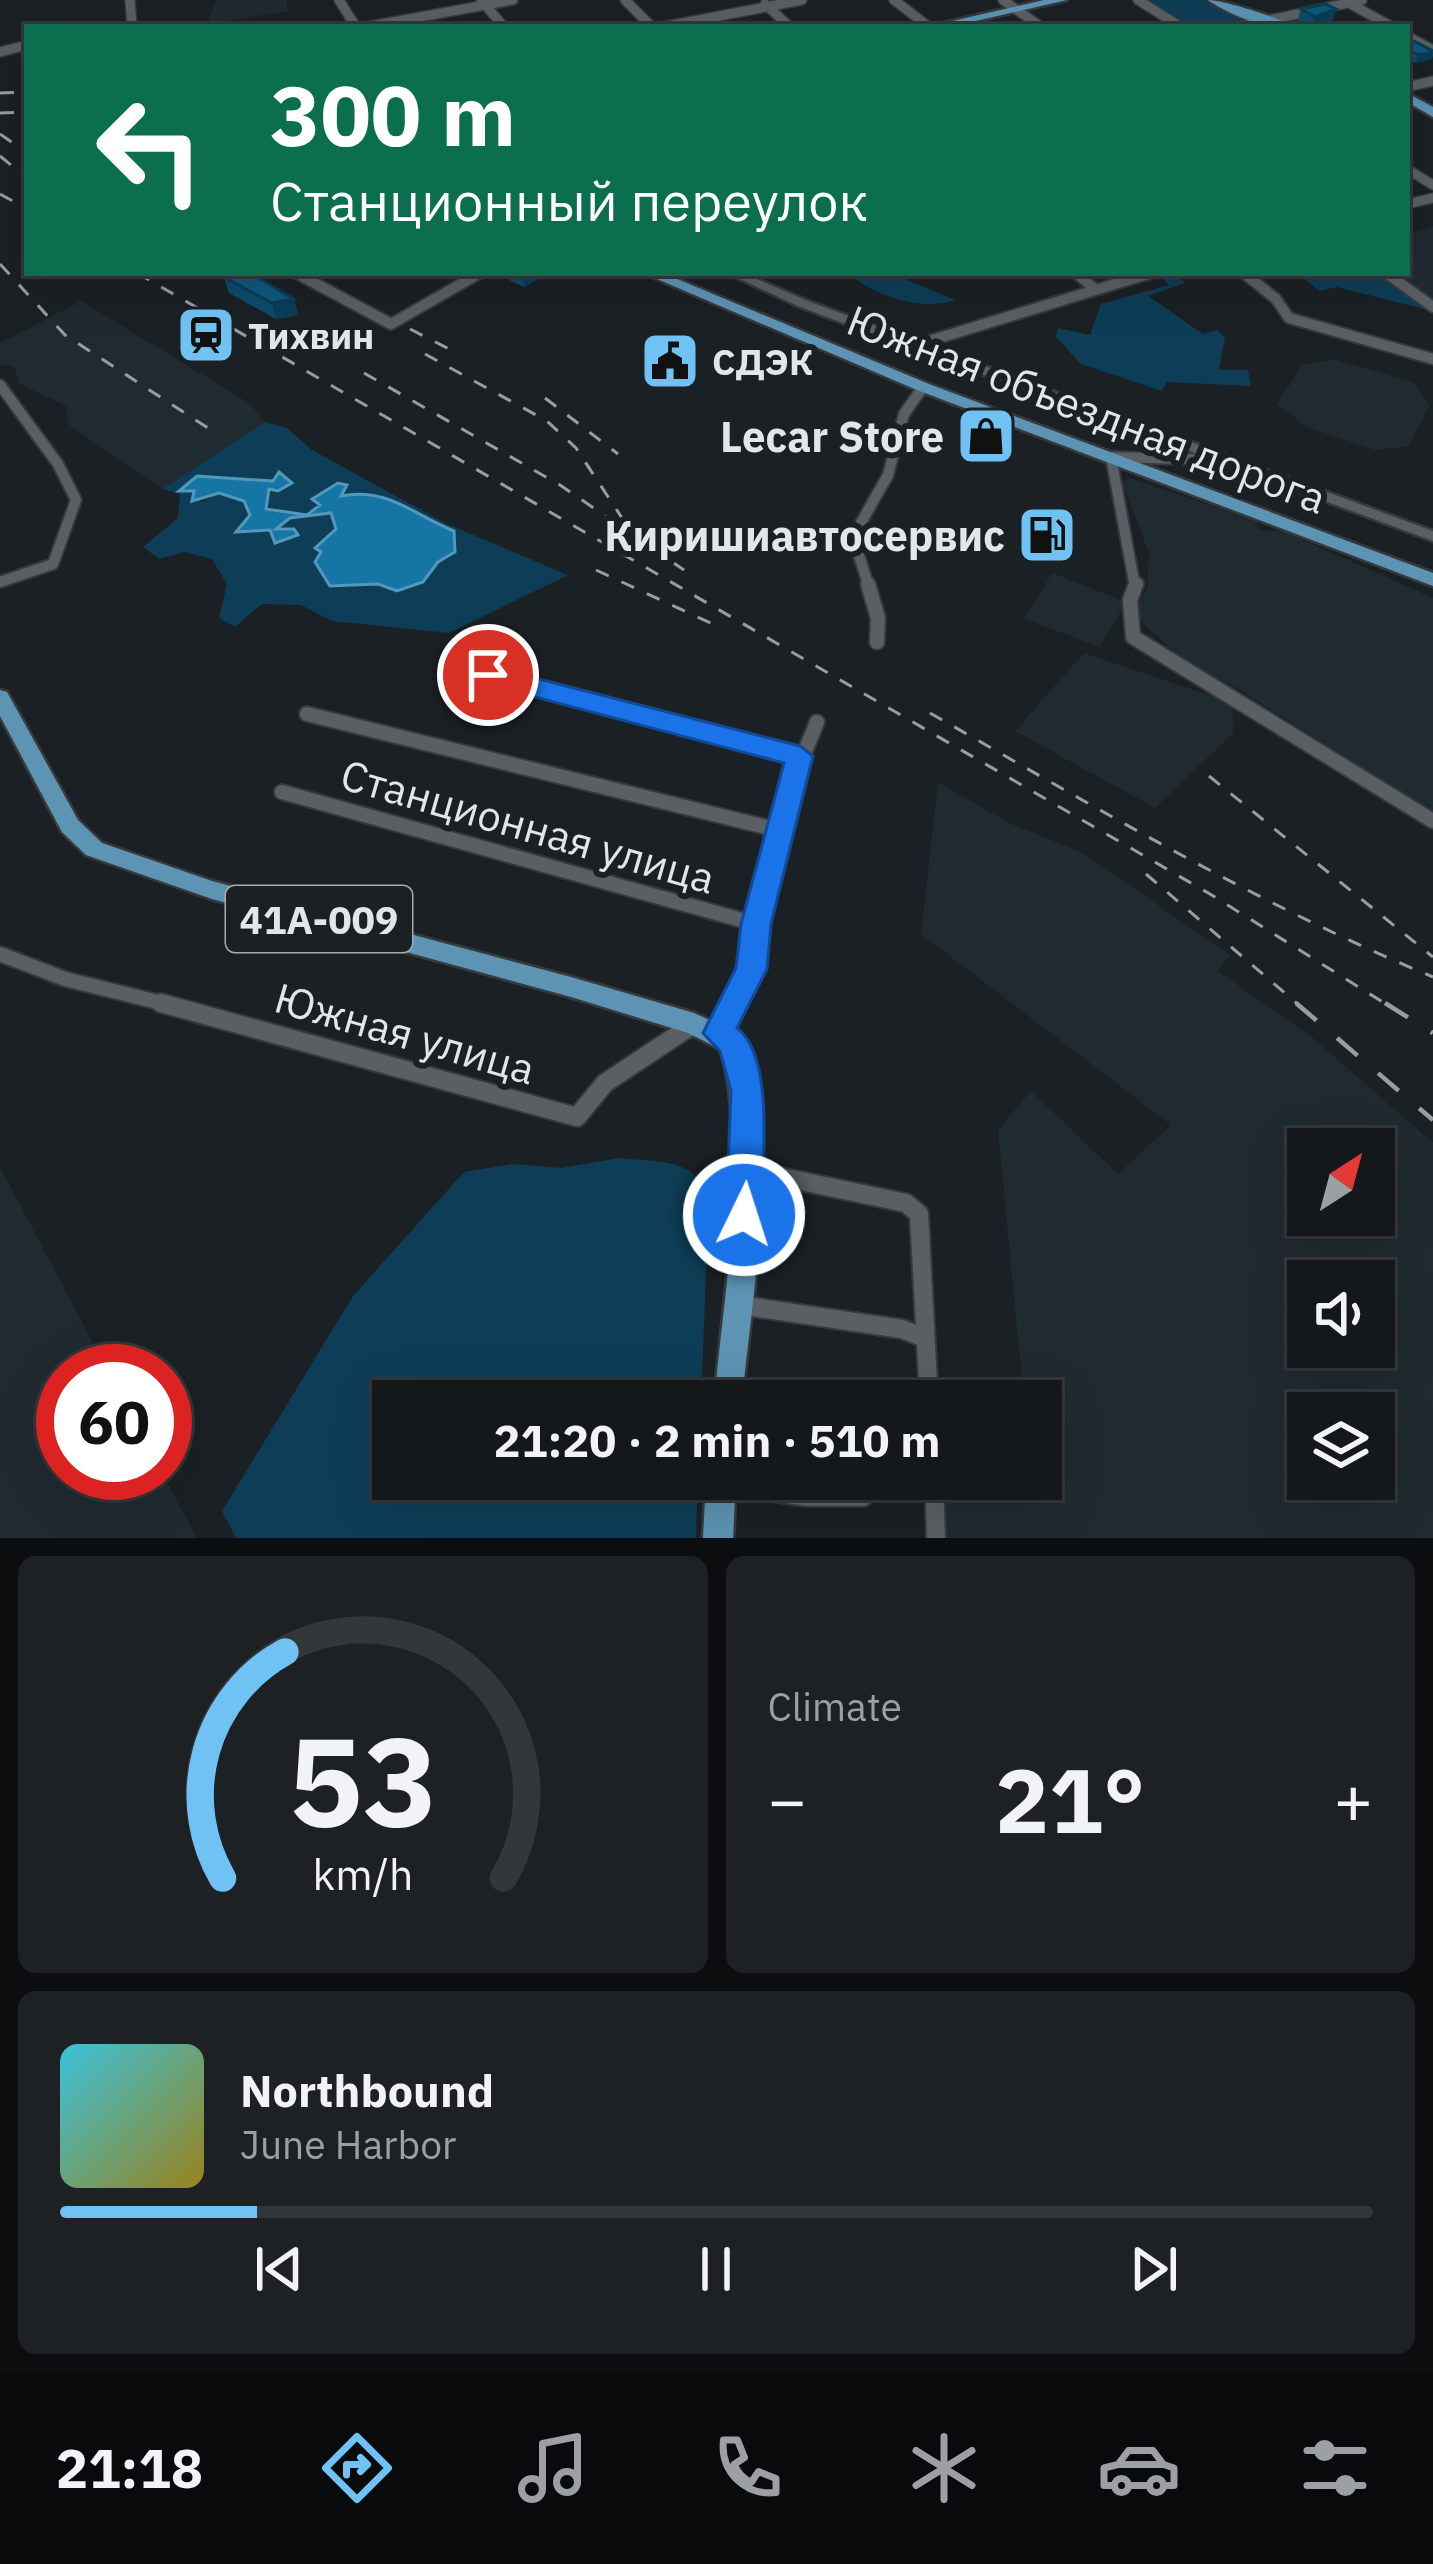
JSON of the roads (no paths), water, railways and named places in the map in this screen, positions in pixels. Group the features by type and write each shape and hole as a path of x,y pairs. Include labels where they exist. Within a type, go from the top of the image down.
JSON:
{"main road":[{"path":"946,24 1061,0"},
{"path":"1214,0 1278,23"},
{"path":"1228,0 1278,23"},
{"name":"Южная объездная дорога","path":"657,276 923,387 1433,580"},
{"name":"41А-009","path":"0,697 70,826 94,849 212,890 706,1029"},
{"path":"706,1029 733,1043 747,1091 748,1170 730,1380"},
{"path":"718,1538 720,1500"}],"street":[{"path":"339,0 359,24"},
{"path":"376,24 513,0"},
{"path":"626,0 649,24"},
{"path":"675,24 764,3 802,0"},
{"path":"894,0 926,24"},
{"path":"1003,0 1037,24"},
{"path":"1138,0 1176,24"},
{"path":"1278,23 1362,0"},
{"path":"1347,1 1387,24"},
{"path":"764,3 787,24"},
{"path":"302,276 392,324 475,276"},
{"path":"741,276 1433,536"},
{"path":"1079,276 1095,290"},
{"path":"916,345 1141,276"},
{"path":"1248,276 1276,298 1289,318 1433,358"},
{"path":"1390,276 1433,307"},
{"path":"0,385 58,464 76,500 53,564 0,582"},
{"path":"878,642 878,618 853,537 888,475 904,414 923,387"},
{"path":"1221,460 1111,457 1118,519 1137,581 1130,600 1133,637 1433,821"},
{"path":"488,675 800,756"},
{"path":"308,714 778,830"},
{"path":"706,1029 752,969 756,924 778,830 800,756 817,722"},
{"name":"Станционная улица","path":"282,792 756,924"},
{"name":"Южная улица","path":"0,954 65,980 255,1026 558,1116 578,1117 605,1083 706,1029"},
{"path":"748,1170 906,1203 924,1227 922,1337 927,1380"},
{"path":"736,1305 902,1329 922,1337"},
{"path":"935,1500 937,1538"}],"railway":[{"path":"0,93 24,92"},
{"path":"0,113 24,112"},
{"path":"0,134 24,151"},
{"path":"0,156 24,176"},
{"path":"0,194 24,207"},
{"path":"0,264 65,335 211,430"},
{"path":"142,276 1210,894 1389,1006"},
{"path":"410,329 455,352"},
{"path":"425,354 547,421 576,448 624,521"},
{"path":"364,373 560,485 684,570"},
{"path":"545,398 618,454"},
{"path":"596,570 717,626"},
{"path":"930,713 1240,886 1433,977"},
{"path":"1209,776 1433,957"},
{"path":"1146,874 1300,1006"},
{"path":"1296,1003 1433,1120"},
{"path":"1385,1003 1433,1033"}],"place":[{"name":"Тихвин","path":"206,335"},
{"name":"СДЭК","path":"670,361"},
{"name":"Lecar Store","path":"986,436"},
{"name":"Киришиавтосервис","path":"1047,535"}]}
